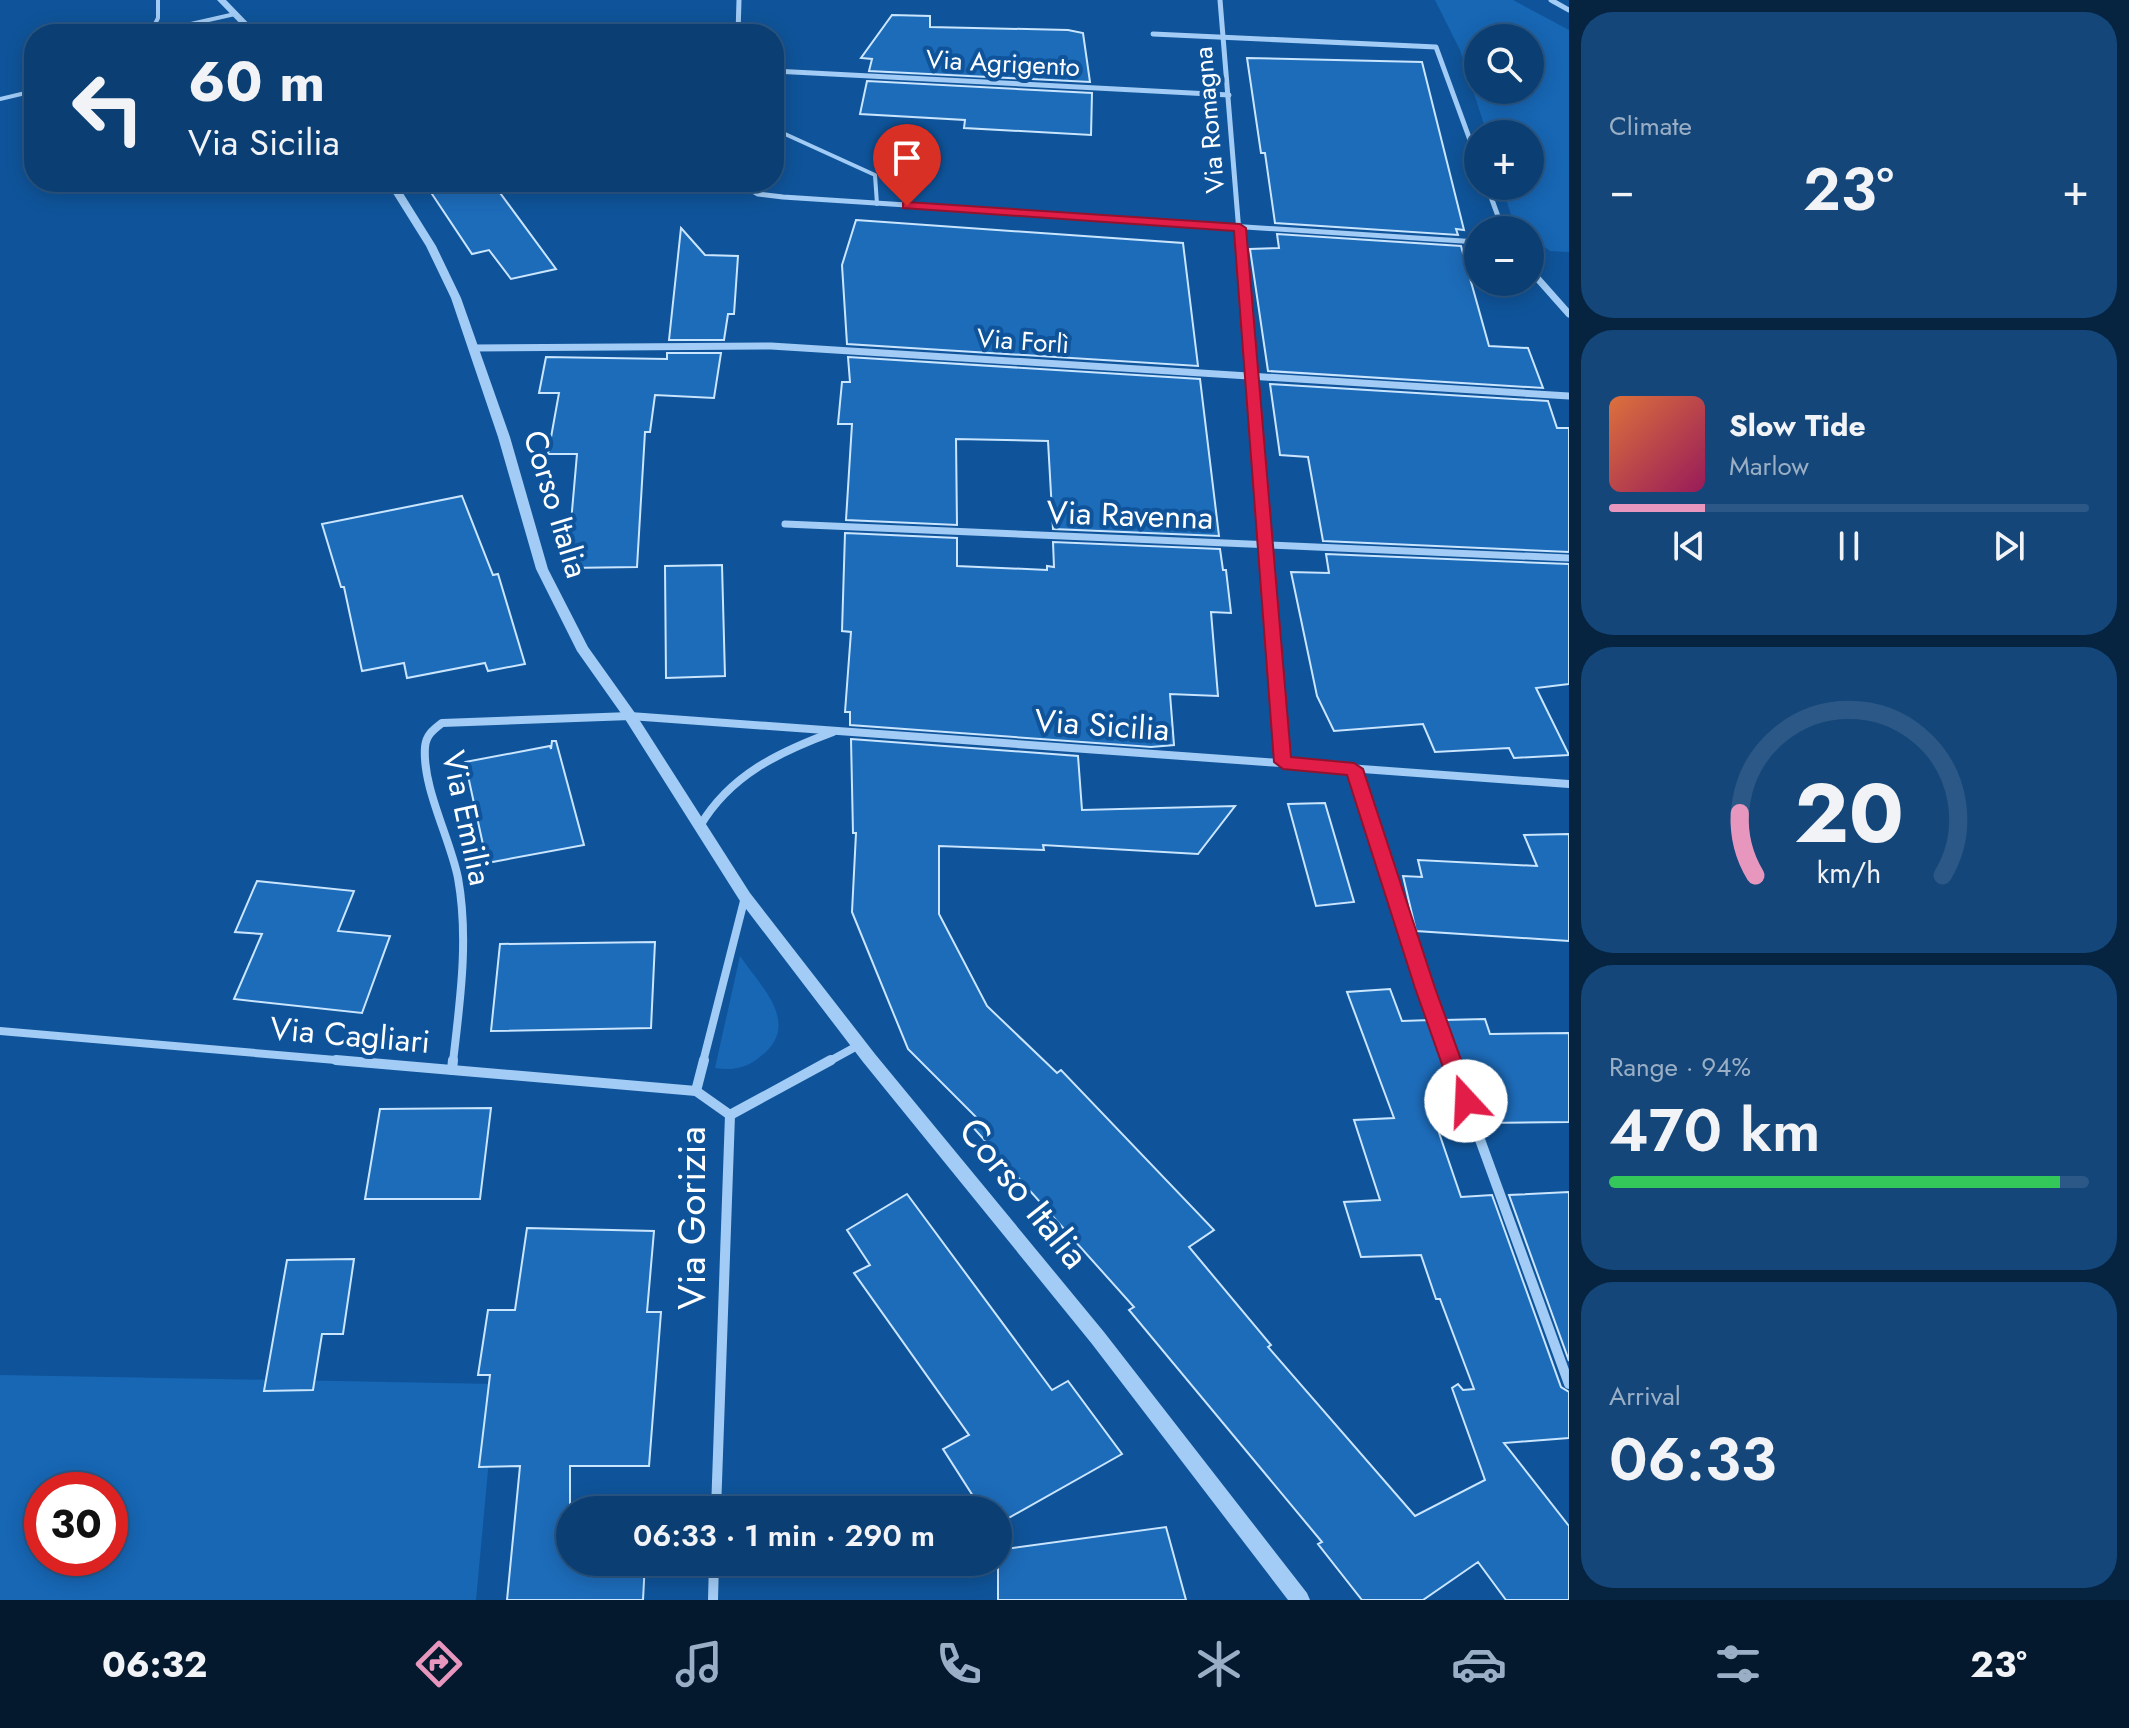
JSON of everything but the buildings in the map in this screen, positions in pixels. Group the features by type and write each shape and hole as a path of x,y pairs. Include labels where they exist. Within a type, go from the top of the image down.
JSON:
{"street":[{"path":"221,0 245,24"},
{"path":"738,24 739,0"},
{"name":"Via Romagna","path":"1220,0 1283,762"},
{"path":"1551,0 1569,10"},
{"path":"1153,34 1436,47 1464,124"},
{"name":"Via Agrigento","path":"784,72 1229,95"},
{"name":"Corso Italia","path":"397,192 431,246 456,298 504,437 532,542 552,594 582,648 630,716 745,897 859,1045 1098,1338 1300,1600"},
{"path":"754,192 877,204 1464,241"},
{"path":"1544,285 1569,314"},
{"name":"Via Forlì","path":"474,348 771,346 1569,396"},
{"name":"Via Ravenna","path":"785,524 1569,558"},
{"name":"Via Sicilia","path":"630,716 1569,784"},
{"name":"Via Emilia","path":"452,1070 463,971 463,909 454,860 428,768 425,748 428,735 442,723 459,720 630,716"},
{"path":"700,826 719,796 742,777 781,754 837,730"},
{"path":"1354,769 1425,988 1569,1384"},
{"name":"Via Gorizia","path":"716,1496 730,1115 696,1091 745,897"},
{"name":"Via Cagliari","path":"0,1031 696,1091"},
{"path":"730,1115 859,1045"},
{"path":"713,1600 714,1576"}],"lane":[{"path":"155,24 158,0"},
{"path":"192,24 235,14"},
{"path":"0,99 24,93"},
{"path":"784,134 875,175 877,204"}],"shaded area":[{"path":"1435,0 1513,0 1569,30 1569,252 1550,251 1544,246 1544,216 1512,216 1506,200 1544,200 1544,120 1482,120 1477,104 1544,104 1544,24 1464,24 1464,62"},
{"path":"740,956 774,1006 778,1031 773,1044 745,1066 715,1068"},
{"path":"0,1375 496,1384 476,1600 0,1600"}],"route":[{"path":"907,206 1240,228 1283,762 1354,769 1425,988 1466,1101"}]}
